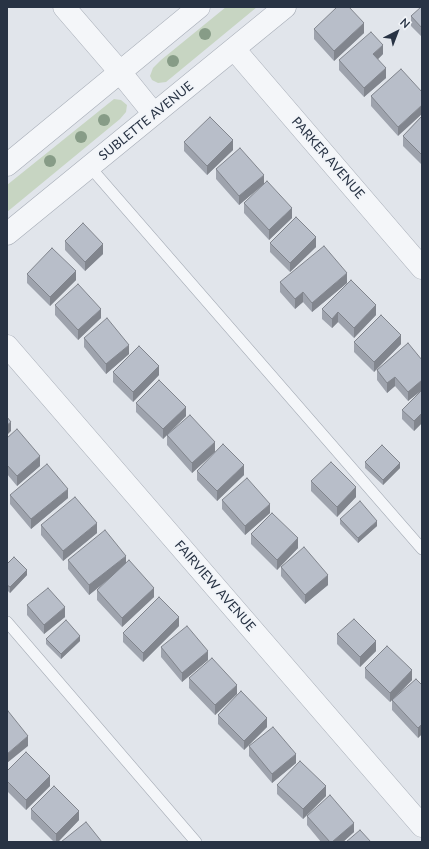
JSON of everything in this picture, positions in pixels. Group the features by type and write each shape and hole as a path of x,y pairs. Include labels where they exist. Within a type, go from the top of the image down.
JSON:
{"street":[{"path":"64,7 154,114"},
{"path":"7,165 200,7"},
{"name":"SUBLETTE AVENUE","path":"7,234 285,7"},
{"name":"PARKER AVENUE","path":"234,49 422,268"},
{"name":"FAIRVIEW AVENUE","path":"7,346 422,826"}],"lane":[{"path":"90,167 422,549"},
{"path":"7,622 196,842"}],"green space":[{"path":"226,7 257,7 166,82 158,83 152,80 150,76 153,68 161,60"},
{"path":"114,99 121,100 127,105 126,112 120,119 7,212 7,185"}],"building":[{"path":"337,7 349,7 364,23 334,51 314,29"},
{"path":"422,7 422,28 411,16"},
{"path":"371,32 383,45 373,54 386,68 364,88 339,60"},
{"path":"401,69 422,92 422,105 398,127 371,96"},
{"path":"422,116 422,155 403,136"},
{"path":"210,117 233,140 207,166 184,142"},
{"path":"240,148 264,175 239,196 216,169"},
{"path":"267,181 292,208 269,230 244,203"},
{"path":"296,217 316,237 290,263 270,243"},
{"path":"83,223 103,244 85,262 65,241"},
{"path":"324,246 347,273 312,303 303,292 295,299 280,282"},
{"path":"52,248 76,271 50,297 27,274"},
{"path":"351,280 376,305 354,328 338,312 332,319 322,309"},
{"path":"78,284 101,309 78,330 55,305"},
{"path":"381,315 401,335 374,362 354,342"},
{"path":"107,318 129,345 106,364 84,338"},
{"path":"408,343 422,360 422,380 408,392 395,377 387,383 377,370"},
{"path":"139,346 159,366 133,392 113,372"},
{"path":"159,380 186,407 163,429 136,403"},
{"path":"422,390 422,413 414,421 402,410"},
{"path":"190,415 215,442 192,463 167,435"},
{"path":"7,417 11,422 7,425"},
{"path":"17,429 40,456 17,476 7,465 7,438"},
{"path":"223,444 244,465 217,491 197,471"},
{"path":"382,445 400,463 383,480 365,462"},
{"path":"331,462 356,487 337,507 311,481"},
{"path":"47,464 68,489 31,519 10,495"},
{"path":"247,478 270,504 245,526 222,500"},
{"path":"75,497 97,523 63,551 41,525"},
{"path":"360,501 377,521 358,538 340,519"},
{"path":"272,513 298,538 277,560 251,534"},
{"path":"105,530 126,556 89,585 68,560"},
{"path":"304,547 328,575 305,595 281,567"},
{"path":"14,557 27,570 10,587 7,585 7,564"},
{"path":"129,560 154,588 122,618 97,590"},
{"path":"48,588 65,607 44,625 27,605"},
{"path":"159,597 179,617 143,653 123,633"},
{"path":"354,619 376,641 360,657 337,634"},
{"path":"66,620 80,636 61,654 46,639"},
{"path":"187,626 208,651 182,673 161,647"},
{"path":"387,646 412,670 390,693 365,668"},
{"path":"212,658 237,685 215,705 189,678"},
{"path":"416,679 422,685 422,724 418,728 392,700"},
{"path":"241,691 267,718 244,741 218,715"},
{"path":"8,711 28,736 7,754 7,712"},
{"path":"273,727 296,754 272,774 249,746"},
{"path":"26,752 50,776 26,800 7,781 7,771"},
{"path":"300,761 326,786 303,809 277,785"},
{"path":"54,786 79,811 56,834 31,809"},
{"path":"330,795 354,823 332,842 330,842 307,816"},
{"path":"86,822 102,842 61,842"},
{"path":"360,830 371,842 346,842"}]}
